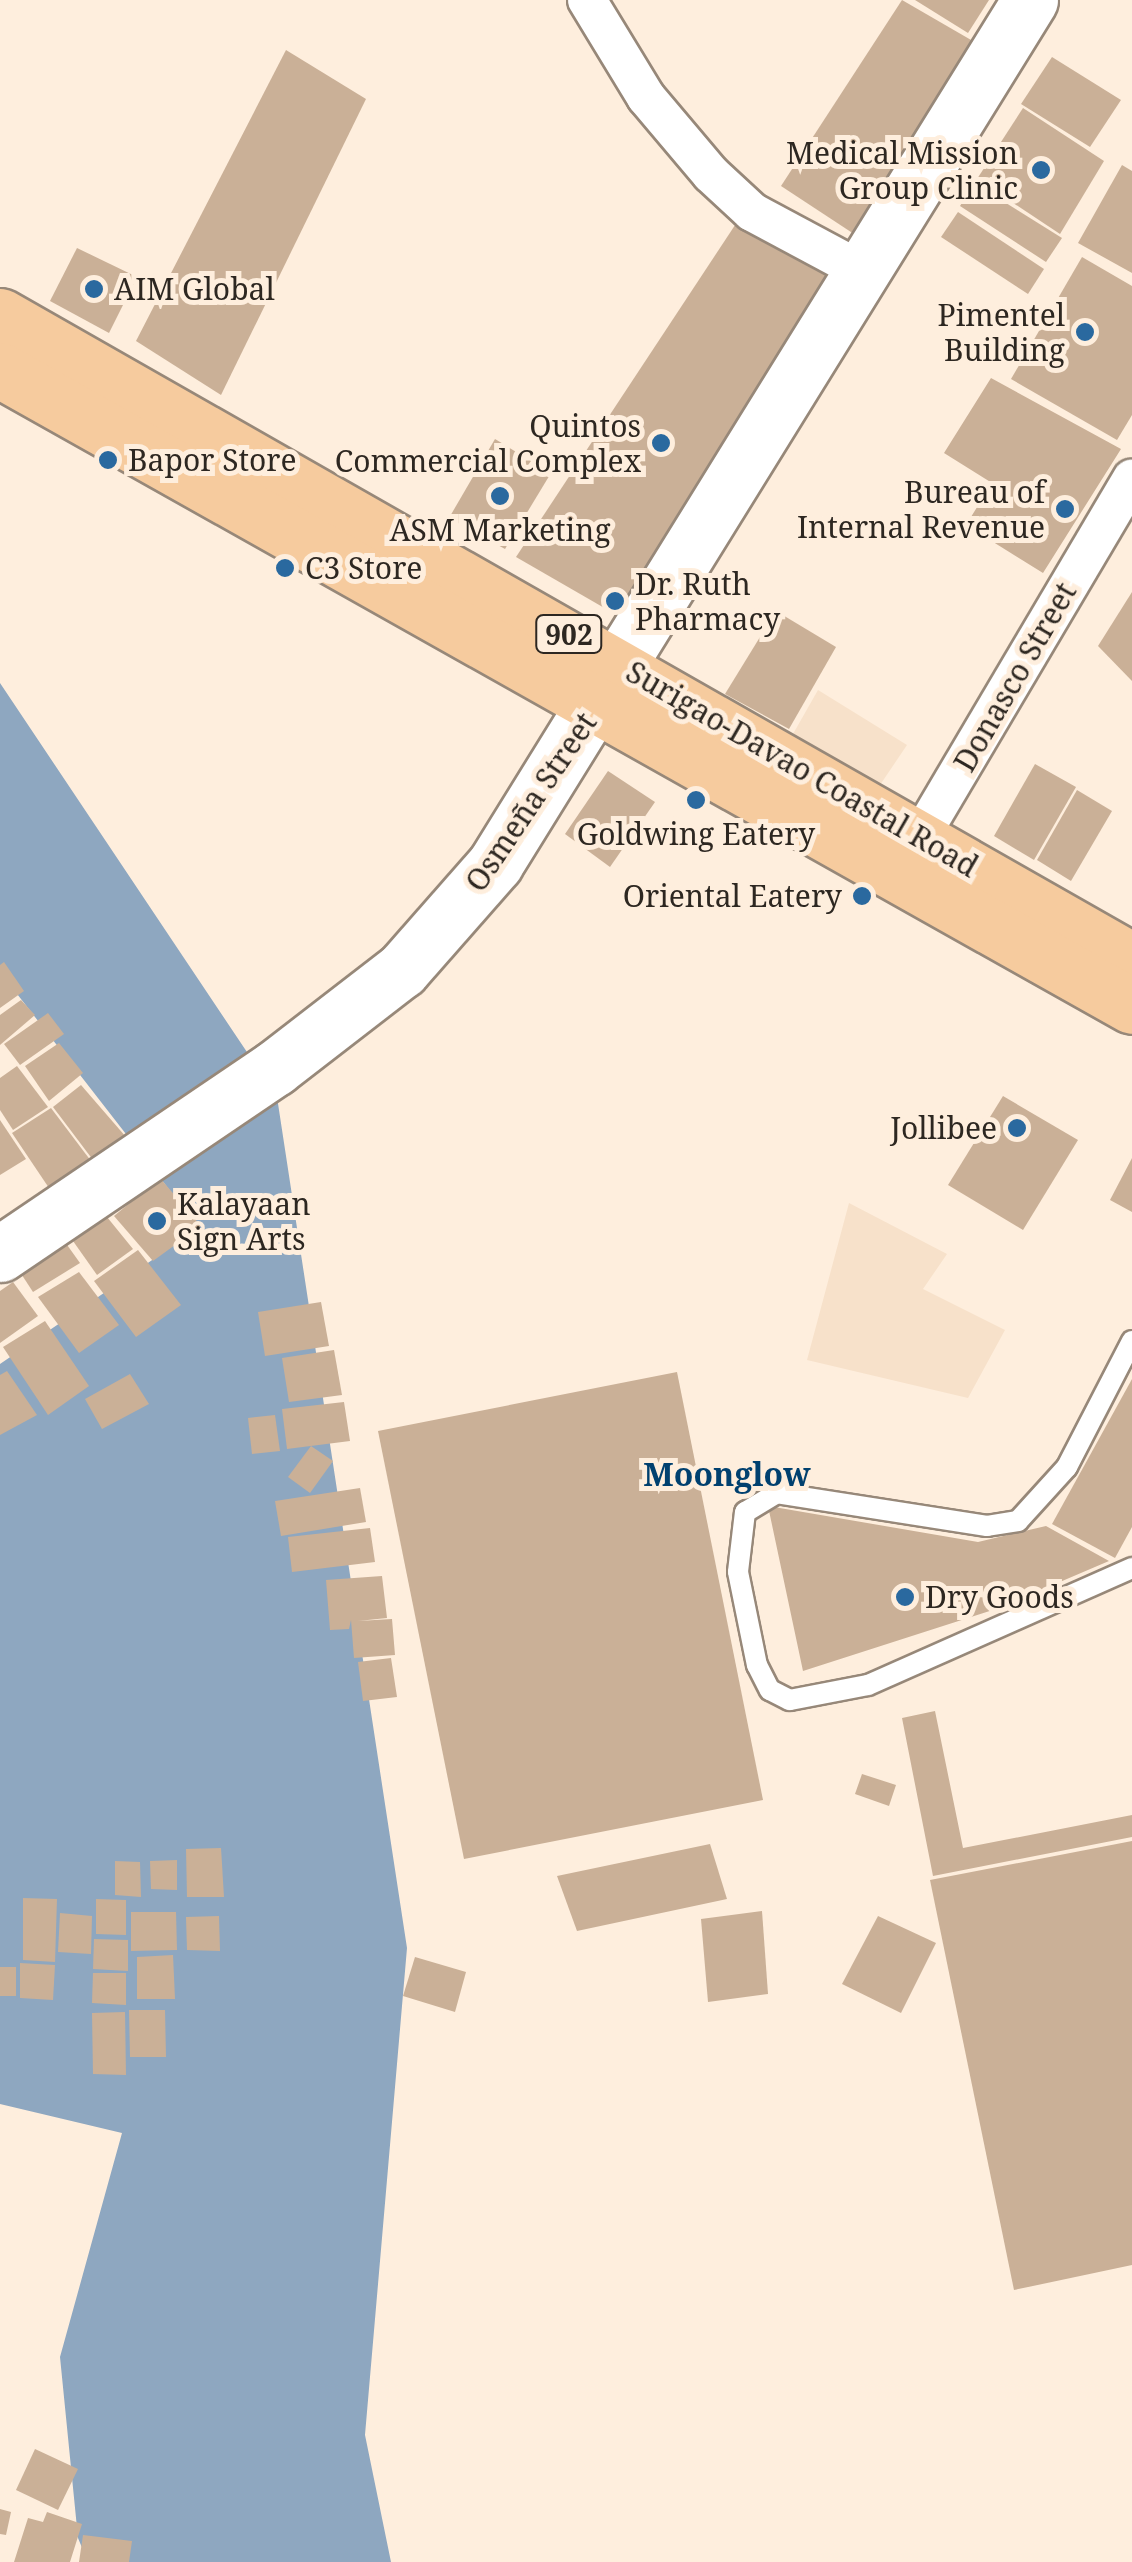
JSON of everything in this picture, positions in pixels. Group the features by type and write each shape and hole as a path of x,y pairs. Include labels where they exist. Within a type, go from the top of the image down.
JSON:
{"highway":[{"name":"Surigao-Davao Coastal Road","path":"0,316 624,664 1132,1006"},
{"name":"Surigao-Davao Coastal Road","path":"0,370 594,710 1132,961"}],"main road":[{"name":"Osmeña Street","path":"0,1254 140,1163 275,1068 402,970 495,864 624,664 860,270 1030,0"}],"street":[{"path":"587,0 646,97 711,174 752,212 860,270"},
{"name":"Donasco Street","path":"908,857 1132,478"}],"lane":[{"path":"1132,1341 1067,1467 1018,1521 987,1526 806,1494 757,1499 738,1538 757,1665 780,1695 820,1698 1084,1596 1132,1568"}],"shaded area":[{"path":"818,690 907,745 880,785 793,734"},
{"path":"849,1203 947,1254 923,1289 1005,1330 968,1398 807,1360"}],"water":[{"path":"0,683 277,1097 407,1948 365,2435 391,2562 88,2562 78,2538 60,2357 122,2133 0,2104 0,1364 199,1228 0,972"}],"building":[{"path":"902,0 978,44 854,234 781,186"},
{"path":"915,0 989,0 968,33"},
{"path":"286,50 366,99 221,395 136,341"},
{"path":"1052,57 1121,100 1090,147 1021,104"},
{"name":"Medical Mission Group Clinic","path":"1023,108 1104,161 1060,234 977,179"},
{"path":"1122,165 1132,171 1132,273 1078,243"},
{"path":"974,183 1062,238 1046,262 960,206"},
{"name":"Quintos Commercial Complex","path":"745,210 840,263 620,617 516,557"},
{"path":"958,212 1044,269 1028,294 941,237"},
{"name":"AIM Global","path":"77,248 137,277 109,333 50,301"},
{"name":"Pimentel Building","path":"1082,257 1132,286 1132,415 1117,440 1011,379"},
{"path":"991,378 1121,449 1043,573 966,525 992,483 944,453"},
{"name":"ASM Marketing","path":"495,439 551,473 505,549 449,518"},
{"path":"1132,592 1132,681 1098,646"},
{"path":"776,611 836,647 789,729 725,694"},
{"path":"1035,764 1076,787 1034,860 994,836"},
{"path":"608,771 655,802 610,867 565,834"},
{"path":"1077,790 1112,811 1071,881 1037,860"},
{"path":"4,962 24,991 0,1008 0,965"},
{"path":"21,1000 35,1015 0,1045 0,1015"},
{"path":"48,1013 64,1034 20,1065 4,1044"},
{"path":"59,1043 83,1073 49,1101 25,1066"},
{"path":"17,1066 48,1107 13,1130 0,1110 0,1078"},
{"path":"81,1085 126,1137 93,1160 53,1107"},
{"path":"1003,1096 1078,1140 1023,1230 948,1185"},
{"path":"51,1108 91,1161 49,1188 12,1133"},
{"path":"0,1120 26,1159 0,1175"},
{"path":"1132,1158 1132,1212 1110,1200"},
{"name":"Kalayaan Sign Arts","path":"160,1178 201,1226 153,1261 114,1216"},
{"path":"107,1217 133,1249 97,1275 73,1241"},
{"path":"65,1242 80,1263 33,1292 18,1269"},
{"path":"138,1250 181,1305 136,1337 94,1281"},
{"path":"79,1272 119,1325 79,1353 38,1297"},
{"path":"13,1282 38,1316 0,1343 0,1291"},
{"path":"321,1302 329,1346 265,1356 258,1312"},
{"path":"45,1321 89,1386 48,1415 3,1347"},
{"path":"334,1350 342,1395 289,1402 282,1358"},
{"path":"7,1371 37,1415 0,1435 0,1375"},
{"path":"677,1372 763,1800 464,1859 378,1431"},
{"path":"130,1374 149,1404 102,1429 85,1399"},
{"path":"1132,1379 1132,1527 1115,1558 1052,1524"},
{"path":"344,1402 350,1441 287,1449 282,1409"},
{"path":"275,1415 280,1451 252,1454 248,1418"},
{"path":"311,1446 333,1461 310,1493 288,1477"},
{"path":"360,1488 366,1522 281,1536 275,1501"},
{"name":"Dry Goods","path":"768,1506 978,1542 1046,1526 1109,1561 999,1608 803,1671"},
{"path":"370,1528 375,1562 292,1572 288,1537"},
{"path":"382,1576 387,1618 358,1621 392,1619 395,1655 354,1658 351,1620 349,1629 330,1630 326,1580"},
{"path":"391,1658 397,1697 363,1701 358,1662"},
{"path":"935,1711 963,1848 1132,1815 1132,1837 933,1876 902,1718"},
{"path":"862,1774 896,1785 889,1806 855,1794"},
{"path":"1132,1841 1132,2265 1014,2290 930,1880"},
{"path":"710,1844 727,1899 577,1931 557,1876"},
{"path":"221,1848 224,1897 187,1897 186,1849"},
{"path":"177,1860 177,1890 151,1889 150,1861"},
{"path":"115,1861 140,1862 141,1897 115,1895"},
{"path":"23,1898 57,1899 55,1962 23,1960"},
{"path":"96,1899 126,1900 126,1935 96,1934"},
{"path":"762,1911 768,1994 708,2002 701,1919"},
{"path":"131,1912 176,1912 177,1950 131,1951"},
{"path":"60,1913 92,1916 91,1954 58,1952"},
{"path":"219,1916 220,1951 187,1950 186,1917"},
{"path":"878,1916 936,1943 901,2013 842,1984"},
{"path":"94,1939 128,1940 128,1971 93,1969"},
{"path":"173,1955 175,1999 137,1999 137,1957"},
{"path":"415,1957 466,1972 455,2012 403,1996"},
{"path":"20,1963 55,1965 53,2000 20,1998"},
{"path":"0,1967 16,1967 16,1996 0,1996"},
{"path":"93,1973 126,1973 126,2005 92,2003"},
{"path":"129,2010 165,2010 166,2057 130,2057"},
{"path":"125,2012 126,2075 93,2074 92,2013"},
{"path":"35,2449 78,2469 58,2510 16,2490"},
{"path":"0,2509 11,2512 6,2535 0,2534"},
{"path":"47,2512 82,2524 70,2562 14,2562 28,2518 43,2522"},
{"path":"83,2535 132,2541 129,2562 79,2562"}],"place":[{"name":"Medical Mission Group Clinic","path":"1041,170"},
{"name":"AIM Global","path":"94,289"},
{"name":"Pimentel Building","path":"1085,332"},
{"name":"Quintos Commercial Complex","path":"661,443"},
{"name":"Bapor Store","path":"108,460"},
{"name":"ASM Marketing","path":"500,496"},
{"name":"Bureau of Internal Revenue","path":"1065,509"},
{"name":"C3 Store","path":"285,568"},
{"name":"Dr. Ruth Pharmacy","path":"615,601"},
{"name":"Goldwing Eatery","path":"696,800"},
{"name":"Oriental Eatery","path":"862,896"},
{"name":"Jollibee","path":"1017,1128"},
{"name":"Kalayaan Sign Arts","path":"157,1221"},
{"name":"Dry Goods","path":"905,1597"}],"district":[{"name":"Moonglow","path":"727,1474"}]}
